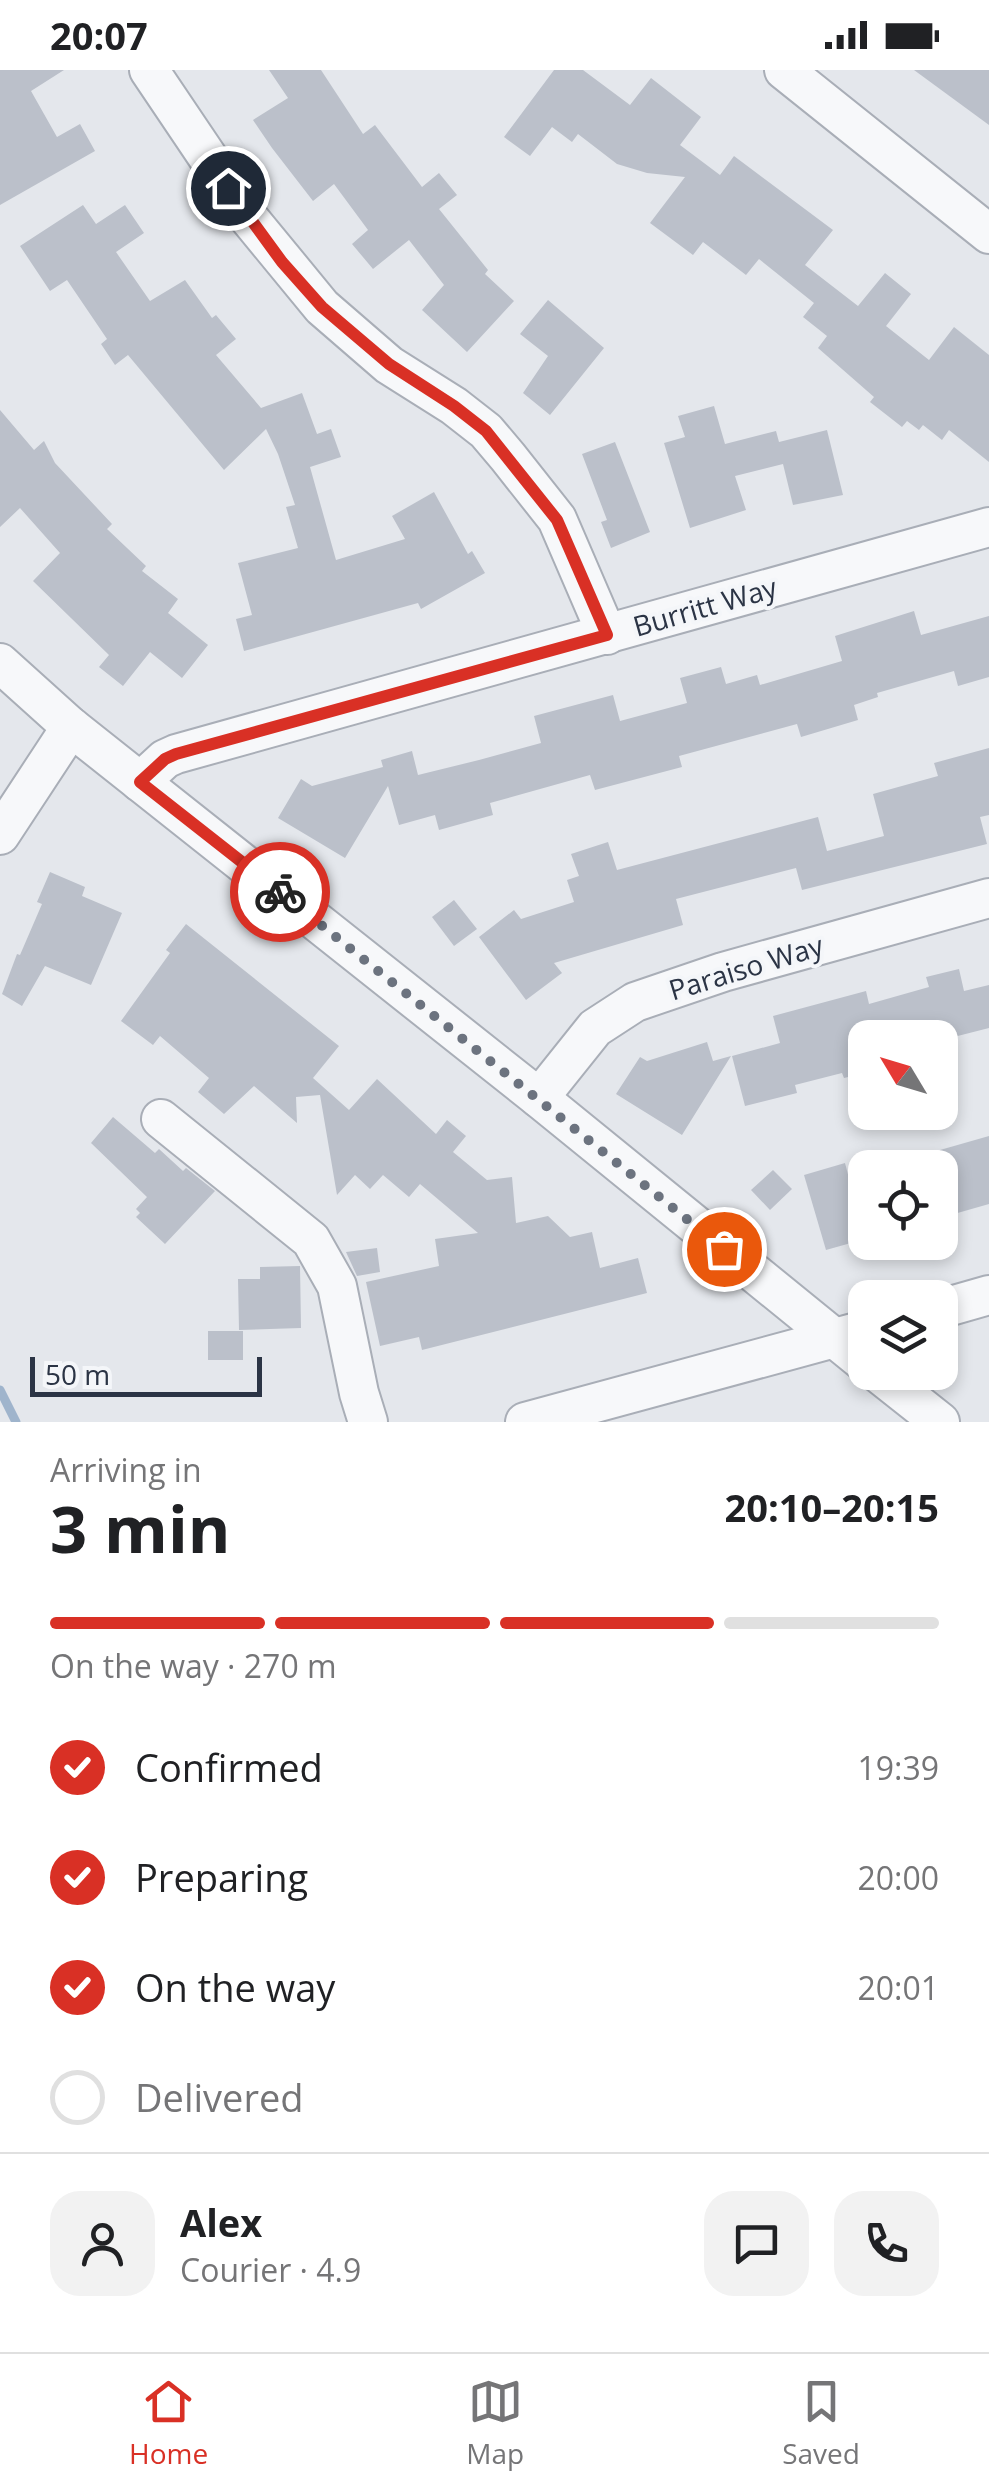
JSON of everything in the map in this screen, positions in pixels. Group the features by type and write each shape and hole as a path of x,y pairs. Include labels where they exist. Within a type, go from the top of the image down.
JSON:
{"street":[{"path":"149,70 248,217 322,307 389,364 486,431 508,457 557,520 607,635"},
{"path":"784,70 989,234"},
{"name":"Burritt Way","path":"140,782 176,754 989,526"},
{"path":"0,662 71,727 539,1098 848,1333"},
{"path":"0,835 71,727"},
{"name":"Paraiso Way","path":"539,1098 596,1028 634,1002 723,972 989,898"},
{"path":"161,1119 311,1240 336,1286 368,1422"},
{"path":"958,1304 989,1296"},
{"path":"525,1422 848,1334"},
{"path":"900,1390 940,1422"}],"building":[{"path":"0,70 64,70 31,91 57,137 80,124 95,151 0,205"},
{"path":"269,70 321,70 363,134 375,125 422,187 439,173 457,195 439,209 488,270 485,274 514,301 467,352 422,310 444,285 409,240 373,269 352,244 368,230 334,184 313,201 272,148 253,120 288,98"},
{"path":"554,70 583,70 630,105 651,78 701,117 680,145 720,175 734,156 833,230 805,265 858,306 885,273 911,294 886,326 929,360 954,327 989,355 989,462 949,430 942,440 923,425 919,430 907,421 902,427 870,402 874,397 818,348 827,336 803,317 814,303 759,259 746,275 703,242 693,255 650,223 685,177 647,173 617,164 578,134 572,142 552,127 530,156 504,137"},
{"path":"914,70 989,70 989,125"},
{"path":"83,205 96,224 125,205 144,233 116,252 150,301 185,280 212,318 216,315 236,339 216,355 261,408 302,393 317,434 331,429 341,457 310,467 336,560 405,539 392,516 434,492 468,554 472,551 485,573 421,609 418,603 244,651 236,619 252,615 238,563 298,548 286,507 295,505 278,454 266,429 224,470 128,355 115,365 101,344 107,339 67,280 50,291 20,246"},
{"path":"548,300 604,348 550,415 523,393 548,356 520,334"},
{"path":"714,406 725,444 776,431 779,442 827,430 843,495 793,505 783,464 735,476 746,510 690,528 664,443 685,437 678,416"},
{"path":"0,410 34,450 44,441 55,463 112,524 107,529 146,566 142,571 178,599 168,613 208,645 182,678 150,652 123,686 99,667 109,655 33,581 60,553 20,508 0,527"},
{"path":"615,442 650,532 611,548 601,522 607,520 582,454"},
{"path":"914,611 921,635 989,616 989,677 958,686 954,671 877,693 878,697 854,705 858,720 801,737 797,724 679,756 682,767 595,790 590,775 490,803 493,815 439,830 435,815 399,825 388,786 345,858 278,818 301,779 312,786 383,767 381,760 412,751 418,775 479,760 541,743 534,716 613,695 620,721 687,703 680,678 721,667 726,684 757,675 760,685 842,661 835,636"},
{"path":"989,748 989,815 980,817 987,844 802,890 796,868 676,899 683,925 554,963 562,973 526,1000 479,937 514,910 521,919 574,902 567,880 579,876 571,854 608,842 617,870 818,817 827,851 884,836 873,794 938,776 934,763"},
{"path":"50,872 85,887 82,896 122,913 91,985 45,966 22,1006 2,994 42,904 37,902"},
{"path":"454,900 477,929 454,946 432,917"},
{"path":"186,924 339,1046 313,1078 349,1110 377,1079 436,1134 447,1120 466,1136 453,1152 487,1180 512,1177 516,1223 548,1216 570,1237 592,1232 600,1268 638,1258 647,1293 422,1350 419,1337 380,1346 366,1282 439,1266 435,1239 478,1233 420,1184 409,1197 383,1175 370,1189 355,1175 337,1195 320,1095 296,1097 297,1123 254,1086 224,1114 198,1092 209,1078 160,1036 153,1045 121,1021"},
{"path":"959,969 964,991 989,985 989,1028 958,1036 958,1020 848,1020 848,1077 844,1078 842,1073 795,1085 797,1093 745,1106 732,1056 780,1043 773,1016 866,991 869,1004 929,987 926,977"},
{"path":"707,1042 713,1061 731,1056 682,1135 616,1094 640,1057 647,1061"},
{"path":"113,1117 155,1153 159,1149 183,1171 186,1168 215,1191 165,1244 136,1217 140,1213 136,1209 147,1197 91,1143"},
{"path":"989,1136 989,1204 958,1213 958,1150 940,1150"},
{"path":"845,1163 848,1244 826,1250 804,1175"},
{"path":"773,1170 792,1189 770,1210 751,1190"},
{"path":"377,1248 380,1272 357,1276 346,1252"},
{"path":"300,1266 301,1328 239,1330 238,1279 260,1279 260,1267"},
{"path":"208,1331 243,1331 243,1360 208,1360"}],"waterway":[{"path":"0,1390 16,1422"}],"way so far":[{"path":"280,892 724,1249"}],"route":[{"path":"228,188 282,262 322,307 389,364 486,431 557,520 607,635 176,754 140,782 280,892"}]}
